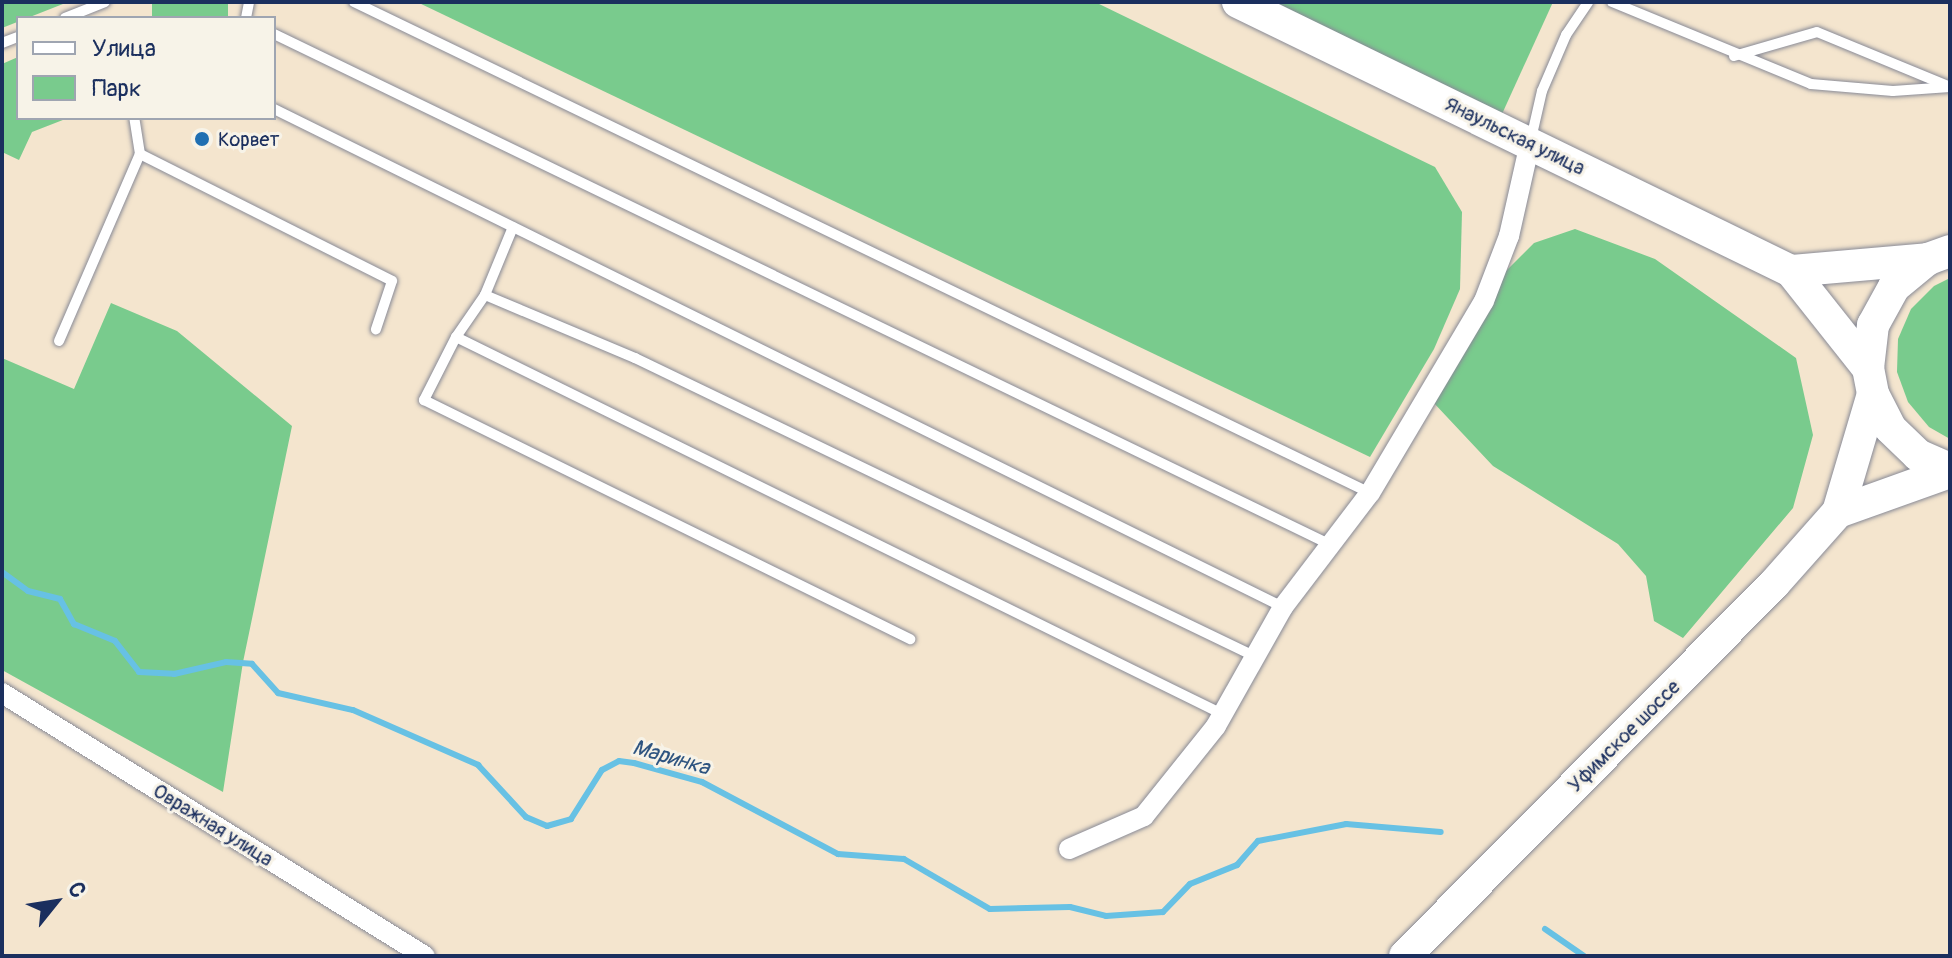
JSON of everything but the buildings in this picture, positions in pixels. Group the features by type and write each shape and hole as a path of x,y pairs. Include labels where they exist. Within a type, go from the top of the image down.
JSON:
{"main road":[{"name":"Янаульская улица","path":"1238,2 1791,271"},
{"path":"1939,255 1791,271 1870,381 1890,428 1918,455 1950,470"},
{"path":"1838,512 1870,381 1873,325 1894,287 1939,255"},
{"path":"1838,512 1950,470"},
{"name":"Уфимское шоссе","path":"1405,956 1774,584 1838,512"}],"street":[{"path":"1069,849 1144,816 1222,714 1283,607 1370,493 1484,301 1509,236 1530,143"},
{"name":"Овражная улица","path":"2,693 425,956"}],"lane":[{"path":"70,16 105,2"},
{"path":"354,2 1370,493"},
{"path":"1530,143 1548,77 1566,35 1588,2"},
{"path":"1612,2 1734,56 1811,84 1893,91 1950,87"},
{"path":"1734,56 1817,32 1950,87"},
{"path":"276,35 1331,546"},
{"path":"276,110 1283,607"},
{"path":"59,341 140,154 134,120"},
{"path":"140,154 392,281 376,329"},
{"path":"513,227 485,295 456,337 424,400 910,639"},
{"path":"485,295 635,358 1254,656"},
{"path":"456,337 1222,714"}],"green space":[{"path":"2,2 68,2 32,16 16,16 16,22 2,28"},
{"path":"152,2 228,2 228,16 152,16"},
{"path":"417,2 1095,2 1435,167 1462,212 1460,289 1434,349 1370,457"},
{"path":"1259,2 1553,2 1502,114"},
{"path":"16,58 16,120 63,120 32,132 19,160 2,152 2,64"},
{"path":"1575,229 1655,259 1796,358 1813,435 1793,508 1683,638 1654,621 1646,576 1618,544 1493,466 1432,401 1501,276 1534,243"},
{"path":"1950,278 1950,439 1929,427 1908,402 1897,372 1898,339 1911,309 1934,286"},
{"path":"111,303 177,331 292,426 243,662 223,792 2,670 2,358 74,389"}],"waterway":[{"name":"Маринка","path":"2,572 28,591 60,599 74,624 115,641 139,672 174,674 226,662 252,664 278,693 353,710 478,765 526,817 547,826 571,819 602,770 619,761 634,763 702,782 838,854 904,859 990,909 1070,907 1106,916 1163,912 1190,884 1237,865 1258,841 1346,824 1441,832"},
{"name":"Маринка","path":"1545,929 1584,956"}],"place":[{"name":"Корвет","path":"202,139"}]}
